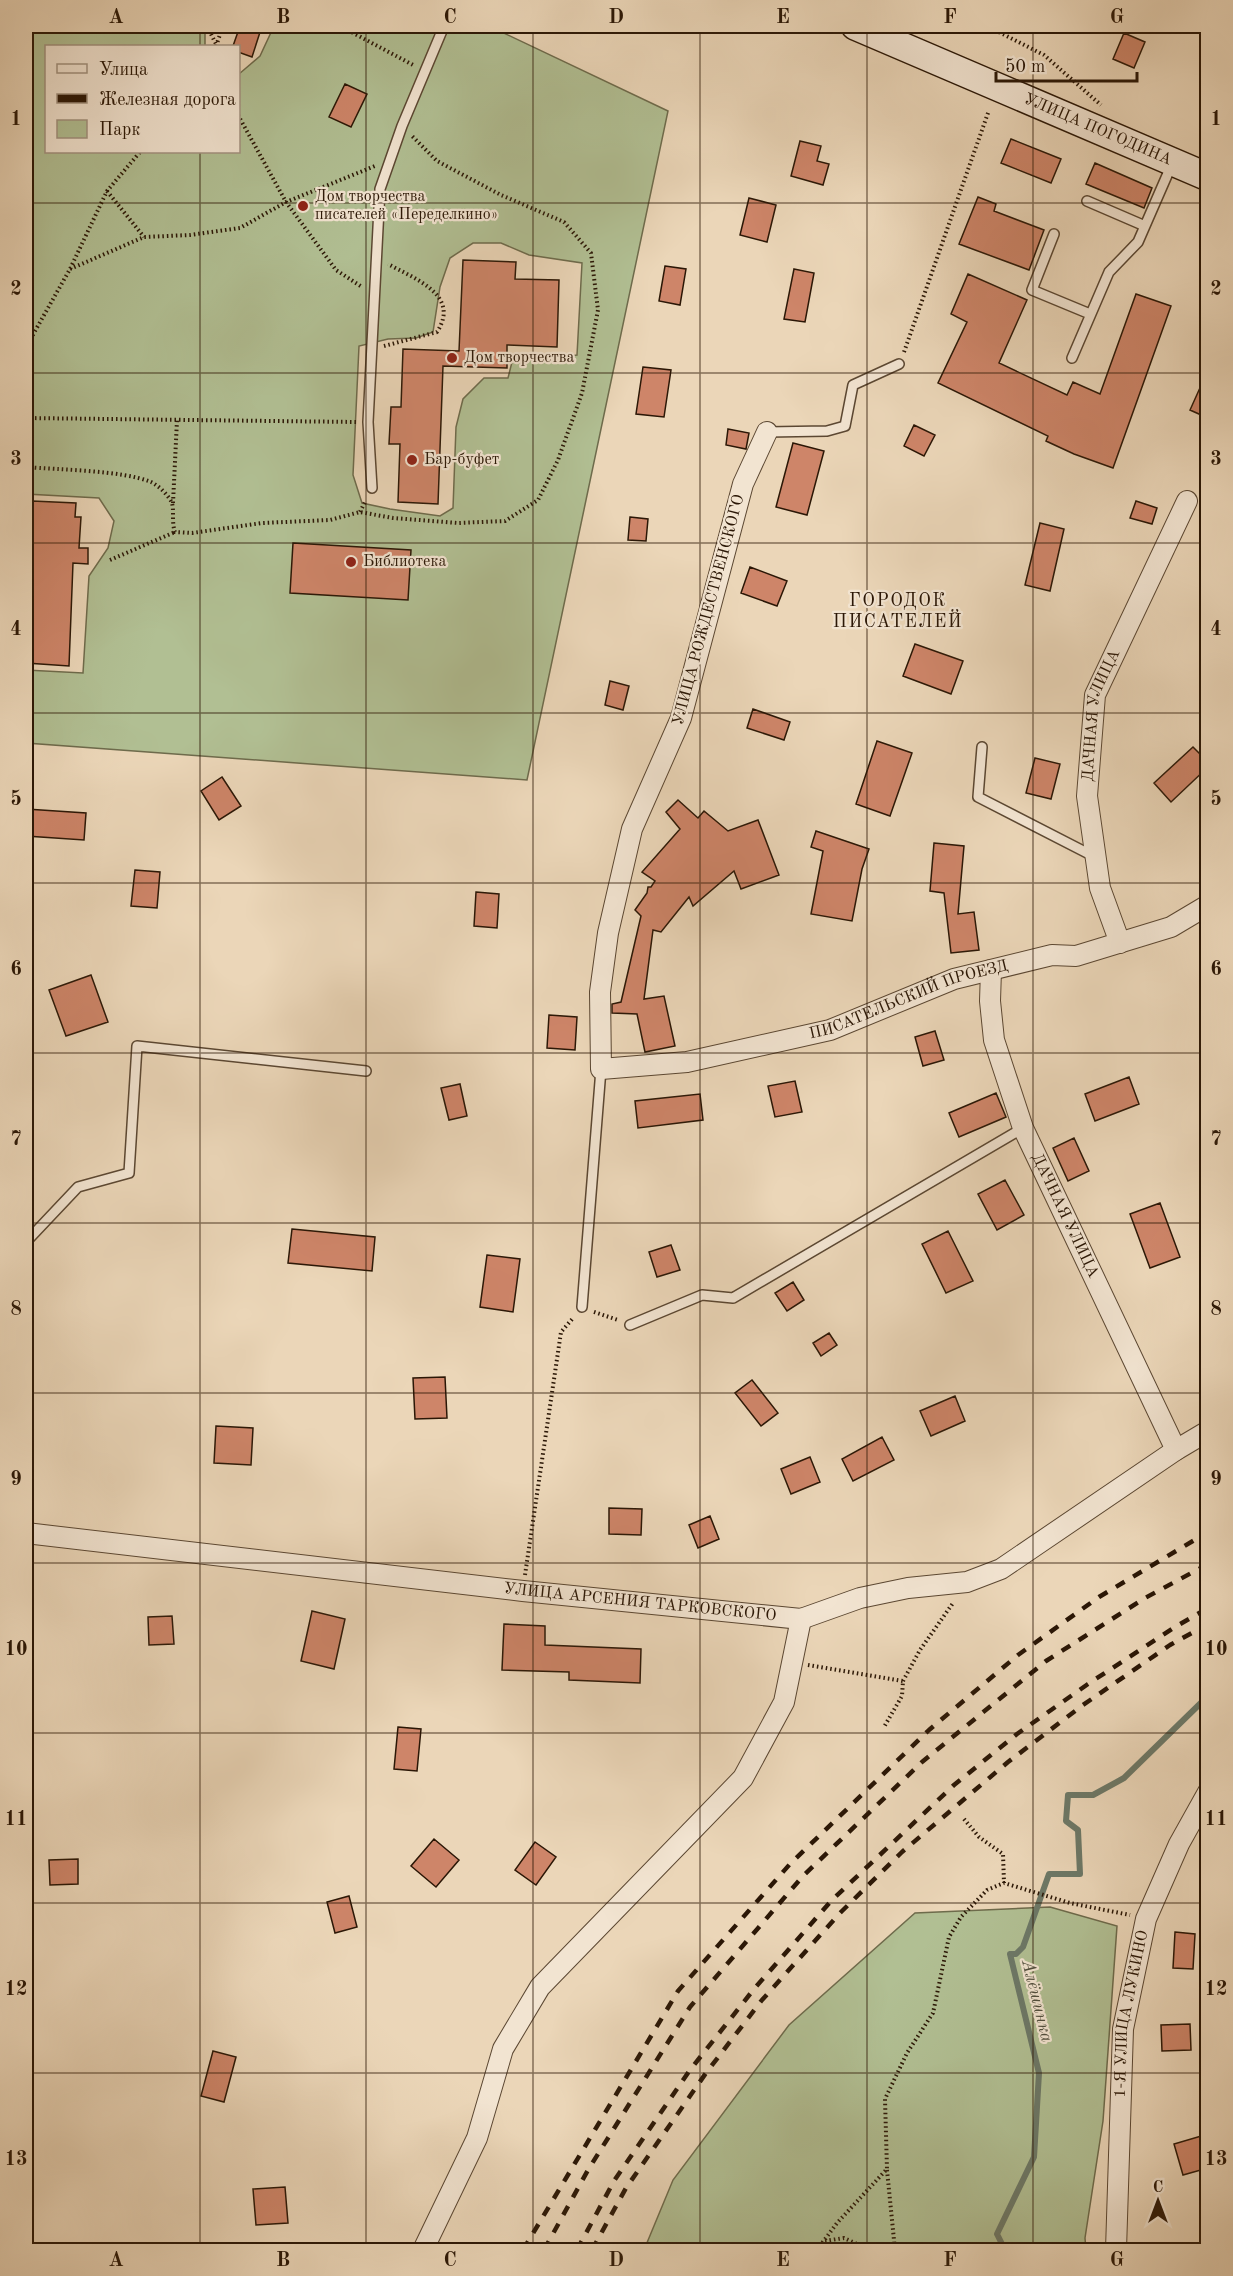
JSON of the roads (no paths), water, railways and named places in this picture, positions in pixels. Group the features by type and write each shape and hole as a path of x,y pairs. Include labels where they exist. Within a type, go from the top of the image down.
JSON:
{"main road":[{"name":"УЛИЦА ПОГОДИНА","path":"855,26 1208,177"}],"street":[{"name":"УЛИЦА РОЖДЕСТВЕНСКОГО","path":"602,1069 602,980 608,933 632,829 681,718 743,484 767,432"},
{"name":"ДАЧНАЯ УЛИЦА","path":"1120,943 1100,888 1087,796 1095,695 1187,501"},
{"name":"ПИСАТЕЛЬСКИЙ ПРОЕЗД","path":"602,1069 687,1062 830,1030 954,979 1052,955 1076,956 1171,927 1208,905"},
{"name":"ДАЧНАЯ УЛИЦА","path":"991,970 990,1001 994,1040 1023,1128 1176,1450"},
{"name":"УЛИЦА АРСЕНИЯ ТАРКОВСКОГО","path":"26,1533 523,1591 801,1619 860,1598 908,1588 967,1582 1001,1569 1176,1450 1208,1431"},
{"path":"423,2250 477,2138 503,2049 540,1987 743,1778 783,1702 801,1619"},
{"name":"1-Я УЛИЦА ЛУКИНО","path":"1116,2250 1123,2029 1146,1919 1179,1844 1208,1792"}],"lane":[{"path":"372,488 368,422 380,189 402,126 444,26"},
{"path":"1072,358 1109,272 1138,242 1173,162"},
{"path":"1087,201 1145,226"},
{"path":"1054,234 1032,290 1090,314"},
{"path":"767,432 827,431 845,426 853,385 899,364"},
{"path":"982,747 978,797 1095,856"},
{"path":"26,1242 78,1187 129,1173 137,1046 366,1071"},
{"path":"582,1307 602,1069"},
{"path":"630,1325 702,1295 733,1298 1023,1128"}],"waterway":[{"name":"Алёшинка","path":"1005,2250 997,2234 1034,2157 1039,2073 1010,1954 1016,1954 1023,1947 1049,1874 1080,1874 1078,1830 1066,1821 1068,1795 1093,1795 1124,1778 1208,1696"}],"railway":[{"path":"523,2250 678,1991 790,1864 929,1730 1018,1655 1099,1597 1208,1532"},
{"path":"544,2250 588,2170 690,2007 803,1876 922,1762 1046,1661 1145,1598 1208,1564"},
{"path":"577,2250 614,2181 690,2070 754,1989 832,1900 954,1785 1017,1734 1088,1684 1208,1608"},
{"path":"592,2250 626,2188 706,2073 762,2000 840,1913 902,1852 1008,1762 1083,1705 1170,1645 1208,1624"}],"place":[{"name":"Дом творчества писателей «Переделкино»","path":"303,206"},
{"name":"Дом творчества","path":"452,358"},
{"name":"Бар-буфет","path":"412,460"},
{"name":"Библиотека","path":"351,562"}],"district":[{"name":"ГОРОДОК ПИСАТЕЛЕЙ","path":"898,611"}]}
